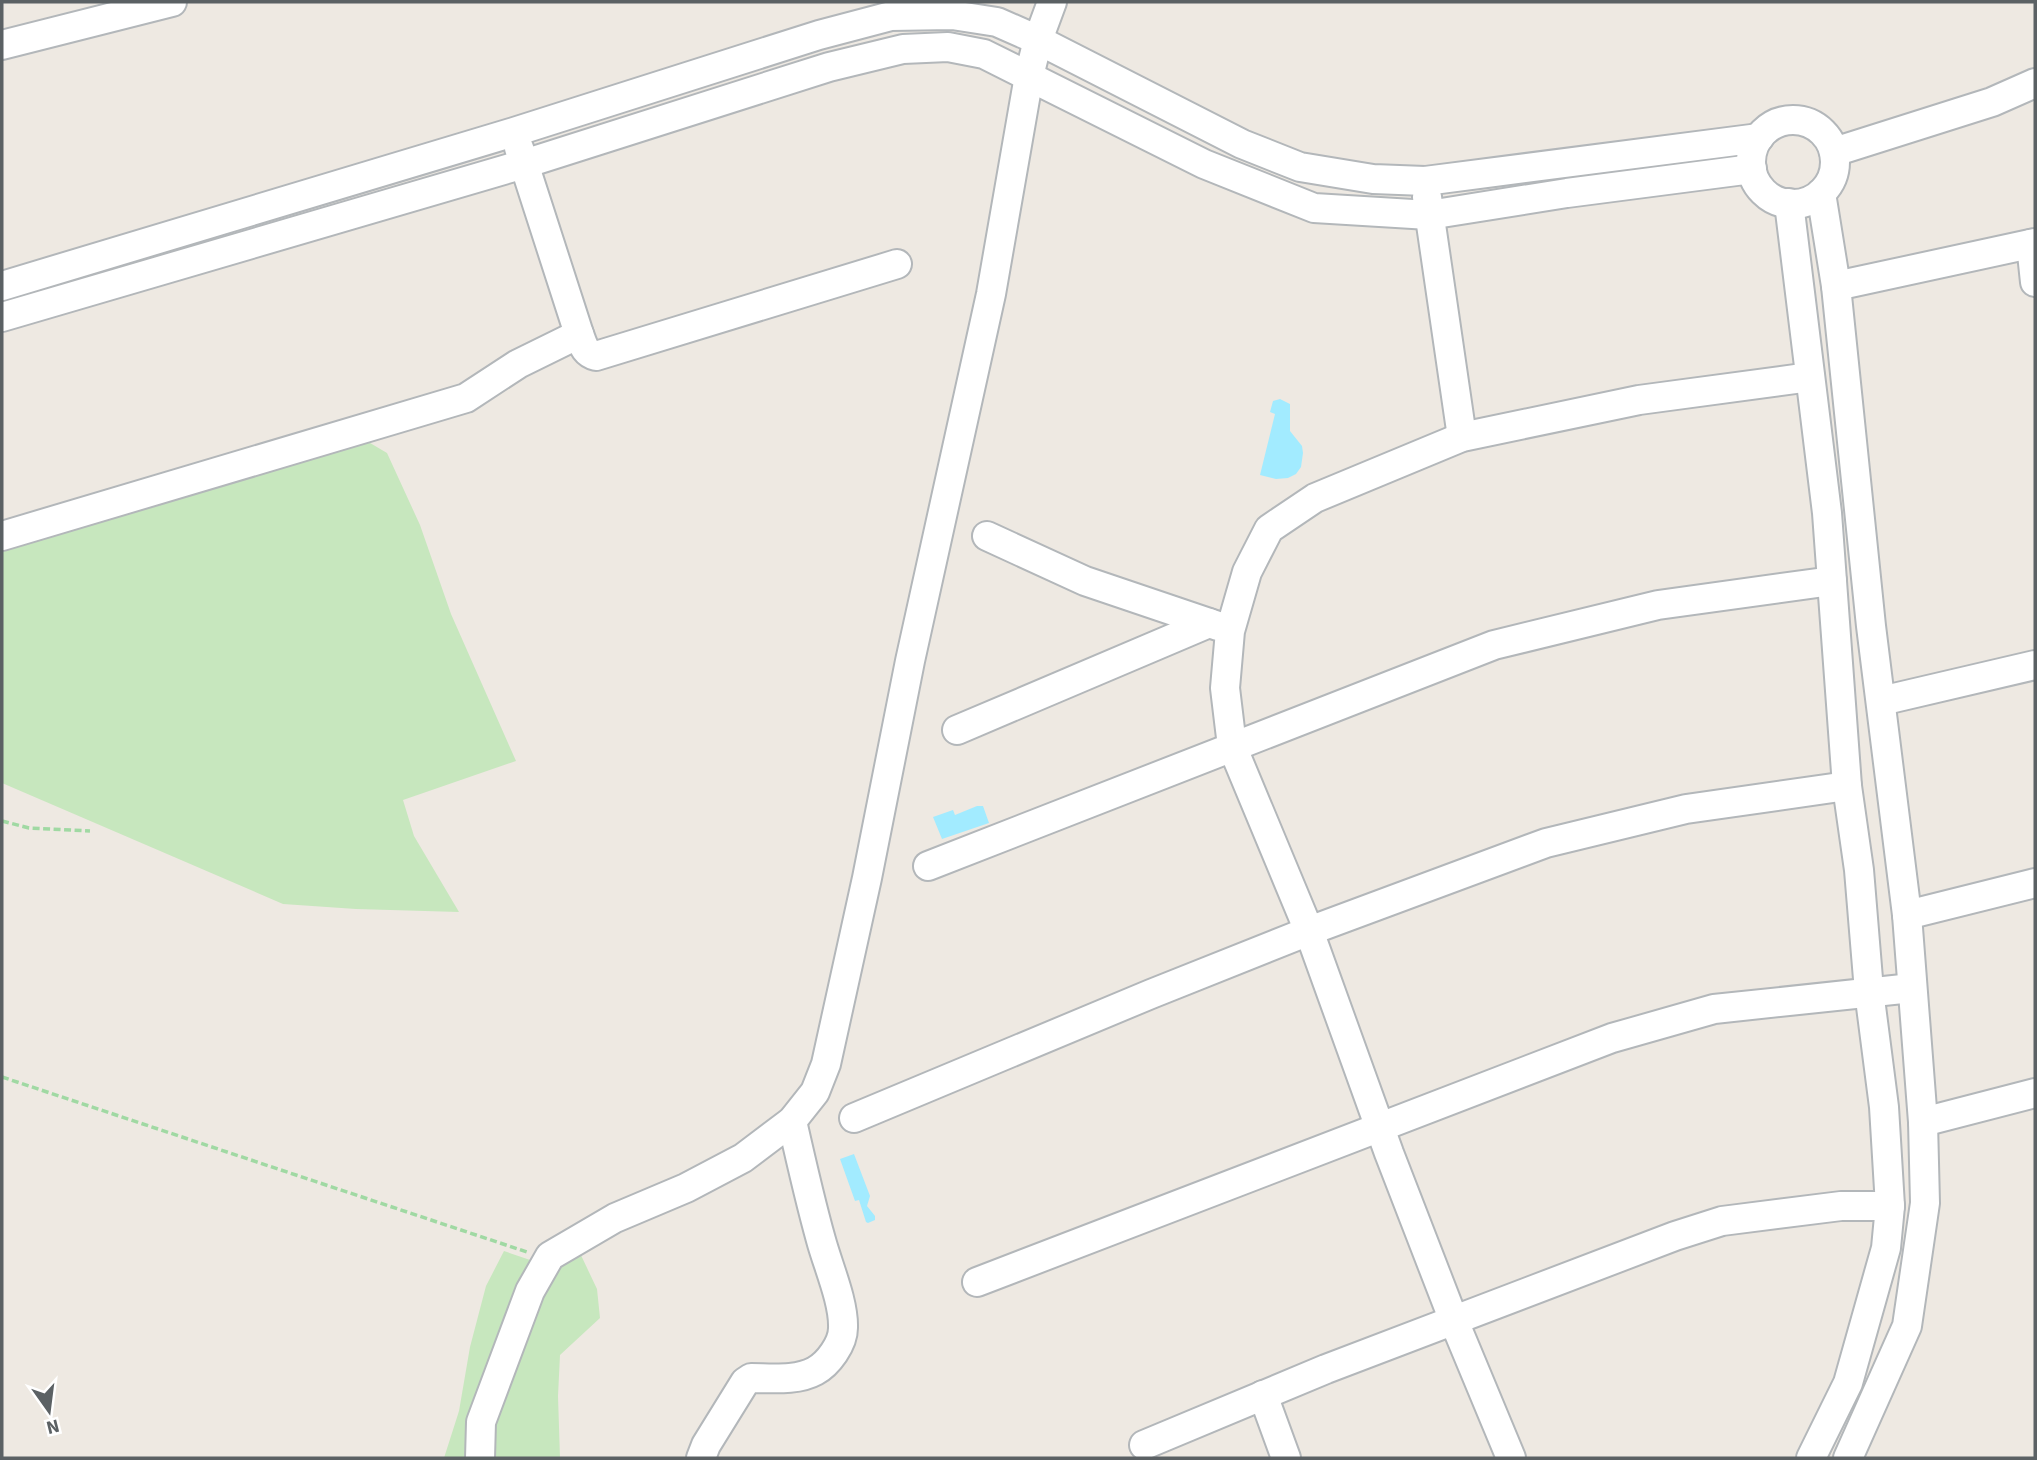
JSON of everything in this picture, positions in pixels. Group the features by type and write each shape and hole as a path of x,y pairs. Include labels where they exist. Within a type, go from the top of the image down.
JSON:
{"street":[{"path":"2,45 172,2"},
{"path":"480,1458 481,1422 530,1291 550,1256 615,1218 686,1188 743,1158 792,1121 815,1092 826,1064 867,878 910,661 991,294 1029,76 1052,2"},
{"path":"2,286 514,132 818,35 891,16 952,15 997,22 1038,40 1242,144 1300,167 1373,179 1425,181 1759,138"},
{"path":"818,35 829,67"},
{"path":"2,317 524,164 829,67 903,48 948,47 984,54 1178,152 1314,208 1429,215 1567,193 1752,169"},
{"path":"1834,152 1992,102 2035,83"},
{"path":"1138,132 1155,100"},
{"path":"1178,152 1197,121"},
{"path":"1785,121 1806,122 1824,133 1834,152 1833,174 1821,193 1811,199 1789,204 1776,200 1765,192 1756,182 1752,169 1751,158 1759,138 1766,130 1785,121"},
{"path":"514,132 585,351 596,356 897,264"},
{"path":"383,171 392,203"},
{"path":"1425,181 1462,437"},
{"path":"1821,193 1836,286 1871,626 1907,915 1923,1122 1925,1203 1907,1326 1848,1458"},
{"path":"1789,204 1827,513 1847,786 1859,870 1869,990 1884,1107 1890,1206 1886,1248 1848,1383 1811,1458"},
{"path":"149,242 157,272"},
{"path":"1836,286 2033,243 2035,282"},
{"path":"2,536 466,398 518,364 579,334"},
{"path":"1511,1458 1454,1321 1309,931 1232,746 1220,627 1269,529 1314,498 1462,437 1639,400 1811,377"},
{"path":"988,536 1085,581 1220,627"},
{"path":"928,866 1494,645 1658,605 1832,581"},
{"path":"1837,633 1871,626"},
{"path":"957,730 1220,627"},
{"path":"1881,701 2035,665"},
{"path":"854,1118 988,1060 1309,931 1546,843 1686,809 1847,786"},
{"path":"1907,915 2035,883"},
{"path":"977,1282 1612,1038 1714,1009 1869,990 1912,988"},
{"path":"1923,1122 2035,1093"},
{"path":"701,1458 706,1445 745,1382 751,1378 800,1376 815,1371 838,1348 844,1330 792,1121"},
{"path":"1144,1445 1263,1395 1675,1236 1722,1221 1841,1206 1890,1206"},
{"path":"1263,1395 1286,1458"}],"path":[{"path":"2,821 29,828 90,831"},
{"path":"2,1077 525,1252 550,1256"}],"green space":[{"path":"365,440 387,453 420,525 451,614 516,761 403,800 414,836 459,912 283,904 2,783 2,540"},
{"path":"504,1251 536,1262 579,1251 597,1289 600,1318 560,1355 560,1458 444,1458 459,1411 470,1347 486,1286"}],"water":[{"path":"1280,399 1290,404 1290,431 1302,446 1303,453 1301,467 1296,474 1276,479 1260,475 1275,414 1270,412 1273,401"},
{"path":"983,806 989,823 942,839 933,817 953,810 955,815"},
{"path":"854,1154 870,1196 867,1206 875,1216 875,1220 868,1223 859,1200 855,1201 840,1159"}]}
